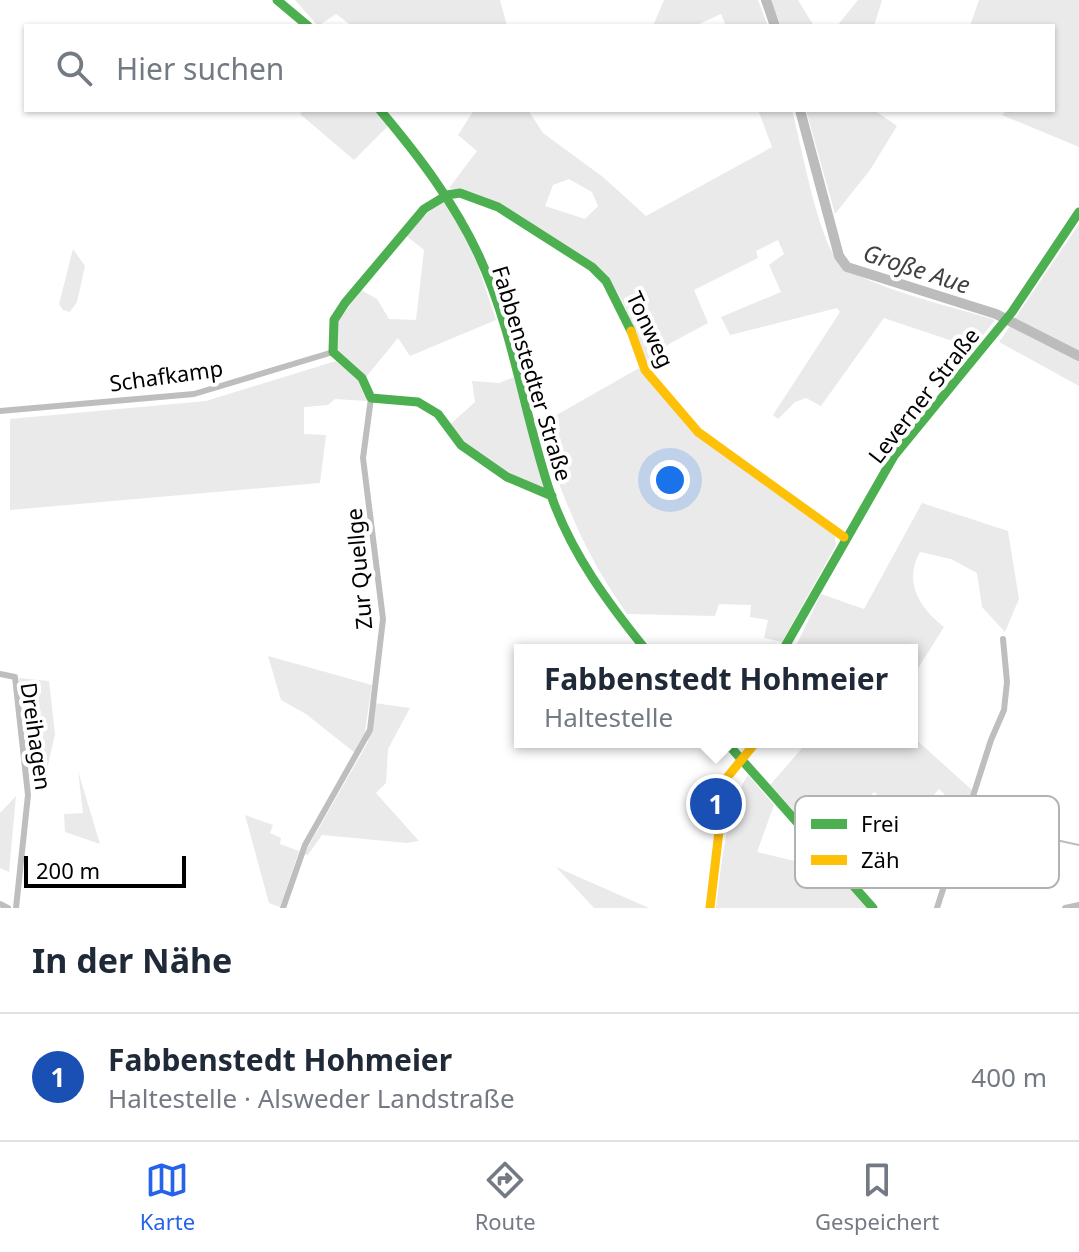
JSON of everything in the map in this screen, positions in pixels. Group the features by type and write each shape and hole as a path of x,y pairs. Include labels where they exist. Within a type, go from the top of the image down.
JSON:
{"street":[{"path":"277,0 306,24"},
{"name":"Fabbenstedter Straße","path":"382,112 447,195 480,258 552,496 592,579 641,644"},
{"name":"Tonweg","path":"447,195 460,193 498,207 592,267 617,297 645,370 698,432 844,537"},
{"path":"447,195 424,209 345,303 334,320 333,352 362,378 371,398 418,402 438,414 461,445 507,477 552,496"},
{"name":"Leverner Straße","path":"786,644 844,537 894,456 1012,312 1079,212"},
{"name":"Schafkamp","path":"0,411 194,394 333,352"},
{"name":"Zur Quellge","path":"283,908 305,845 370,730 382,649 383,619 363,458 371,398"},
{"path":"973,796 1004,710 1007,682 1003,639"},
{"name":"Dreihagen","path":"0,674 15,677 28,795 16,908"},
{"path":"731,748 795,820"},
{"path":"710,908 722,793 728,774 751,748"},
{"path":"855,888 873,908"},
{"path":"937,908 943,888"},
{"path":"0,904 8,908"},
{"path":"1065,908 1079,905"}],"shaded area":[{"path":"295,0 500,0 506,24 349,24 336,14 316,24"},
{"path":"664,0 758,0 767,24 725,24 721,14 699,24 654,24"},
{"path":"771,0 798,0 813,24 780,24"},
{"path":"858,0 882,0 875,24 839,24"},
{"path":"979,0 1079,0 1079,147 1002,115 1005,112 1055,112 1055,24 971,24"},
{"path":"379,112 389,125 354,160 300,114"},
{"path":"473,112 529,112 543,133 603,177 646,216 772,147 759,112 792,112 817,213 831,251 839,262 868,280 889,288 995,320 973,348 884,318 821,406 806,398 795,402 778,419 773,415 840,312 837,308 730,335 721,317 781,292 769,265 784,254 778,240 756,251 758,258 694,290 708,323 669,344 646,365 622,300 594,265 460,191 449,188 477,151 458,135","holes":["569,179 592,192 598,206 585,219 545,206 553,185"]},
{"path":"807,112 877,112 897,126 870,170 835,214"},
{"path":"445,198 477,263 496,320 410,356 398,338 366,377 336,350 336,324 361,290 377,299 389,319 416,320 424,250 404,234"},
{"path":"1079,224 1079,386 999,342"},
{"path":"73,249 85,266 77,302 70,312 63,310 59,304"},
{"path":"336,361 363,384 367,401 335,399 328,405 304,407 304,434 326,435 320,483 10,510 10,419 206,401"},
{"path":"639,368 694,434 835,536 836,545 782,642 764,638 768,620 750,617 751,605 719,604 715,616 627,614 586,546 565,500 539,425"},
{"path":"514,377 547,491 505,481 446,428 475,402 472,381 499,383"},
{"path":"922,503 1008,531 1019,599 1005,632 982,607 977,573 951,559 920,552 913,574 917,594 928,612 944,627 918,668 918,644 797,644 821,594 864,609"},
{"path":"268,656 372,685 364,738 355,753 306,714 281,700"},
{"path":"19,678 49,681 55,734 46,774 29,776"},
{"path":"374,703 410,708 388,749 386,783 376,793 419,841 407,843 322,835 308,855 304,854 368,742"},
{"path":"918,741 972,790 970,796 946,796 939,789 933,796 879,796 874,792 870,796 795,796 795,812 770,785 802,748 918,748"},
{"path":"78,771 100,844 65,832 64,814 83,813"},
{"path":"748,775 774,805 757,852 795,861 795,888 850,888 868,908 716,908 730,821"},
{"path":"16,796 9,872 0,868 0,813"},
{"path":"245,815 273,825 270,833 281,838 280,844 299,851 280,907 269,903"},
{"path":"556,867 649,908 594,908"}],"waterway":[{"name":"Große Aue","path":"766,0 774,24"},
{"name":"Große Aue","path":"801,112 839,256 847,267 996,314 1079,356"},
{"path":"1059,841 1079,845"}],"traffic: fast":[{"path":"277,0 306,24"},
{"path":"382,112 434,180 479,256 501,314 559,516 592,577 641,644"},
{"path":"552,496 507,477 461,445 438,414 418,402 371,398 362,378 333,352 334,320 424,209 447,195 460,193 498,207 592,267 606,281 631,331"},
{"path":"786,644 894,456 1012,312 1079,212"},
{"path":"731,748 795,820"},
{"path":"855,888 873,908"}],"traffic: slow":[{"path":"631,331 645,370 698,432 844,537"},
{"path":"710,908 725,780 751,748"}],"place":[{"name":"Fabbenstedt Hohmeier","path":"716,804"}]}
